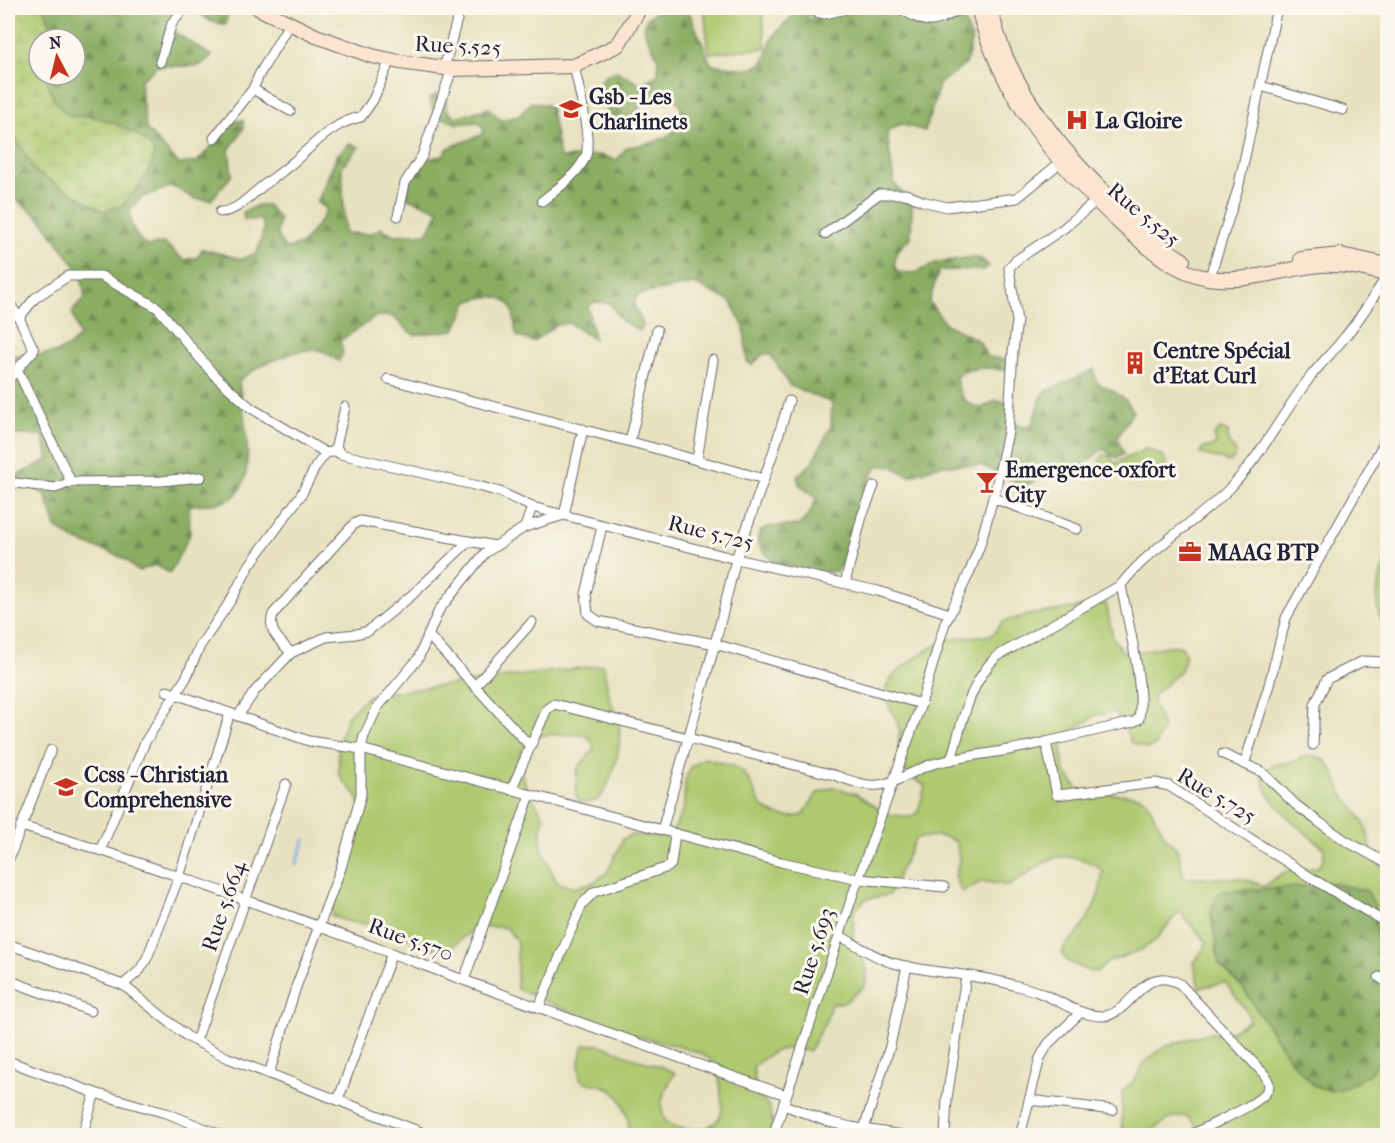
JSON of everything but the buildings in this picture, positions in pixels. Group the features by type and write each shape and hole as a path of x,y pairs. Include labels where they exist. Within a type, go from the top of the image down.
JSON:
{"street":[{"path":"160,62 172,23 185,8"},
{"name":"Rue 5.525","path":"258,8 316,36 390,60 448,69 574,66 618,45 640,8"},
{"path":"398,216 405,183 422,156 448,69 460,8"},
{"path":"813,8 816,12 824,14 851,8"},
{"path":"899,8 927,22 937,21 962,8"},
{"name":"Rue 5.525","path":"978,8 993,56 1023,109 1096,201 1151,251 1178,268 1210,278 1239,278 1313,266 1341,265 1387,274"},
{"name":"Rue 5.525","path":"990,8 1005,55 1018,82 1043,119 1078,164 1118,206 1160,245 1184,261 1212,270 1255,268 1327,255 1356,257 1388,265"},
{"path":"1212,270 1238,189 1277,8"},
{"path":"214,138 253,89 289,24"},
{"path":"220,212 229,212 239,207 259,188 287,168 317,139 347,120 361,117 373,100 390,60"},
{"path":"542,201 566,182 586,157 587,134 574,66"},
{"path":"1261,86 1343,110"},
{"path":"253,89 290,111"},
{"path":"825,234 879,194 906,194 922,201 947,207 1017,198 1062,161"},
{"path":"895,781 945,623 970,571 993,498 1008,432 1017,321 1009,268 1015,261 1064,228 1096,201"},
{"path":"951,760 974,686 987,666 996,657 1121,585 1131,572 1153,552 1204,513 1254,460 1311,376 1355,324 1387,274"},
{"path":"19,318 35,297 68,276 101,276 158,308 214,375 251,408 326,453 338,451 336,446 345,407"},
{"path":"8,301 34,350 8,380"},
{"path":"630,441 657,330"},
{"path":"697,460 713,360"},
{"path":"17,369 71,482"},
{"path":"387,379 630,441 764,479"},
{"path":"662,830 715,644 736,559 789,401"},
{"path":"269,1074 296,987 340,868 361,795 361,749 364,736 377,708 418,659 439,610 485,554 525,527 564,515 583,429"},
{"path":"1245,762 1269,685 1286,618 1371,462 1388,436"},
{"name":"Rue 5.725","path":"338,451 340,454 500,492 532,507 603,526 878,591 950,614"},
{"path":"101,849 145,742 171,692 186,678 200,646 231,600 249,566 301,495 316,466 326,453"},
{"path":"8,482 55,488 71,482 161,481 201,477"},
{"path":"845,583 862,516 874,486"},
{"path":"993,498 1077,529"},
{"path":"525,527 532,507"},
{"path":"291,653 271,629 273,614 354,524 365,521 495,546"},
{"path":"603,526 586,594 588,614 598,621 715,644 921,704"},
{"path":"123,986 140,970 147,958 180,877 234,714 291,653 327,637 368,631 412,595 469,541"},
{"path":"511,790 547,709 554,704 866,785 881,785 895,781 918,769 951,760 1001,752 1133,722 1139,718 1140,711 1137,675 1121,585"},
{"path":"475,686 532,622"},
{"path":"428,635 530,746"},
{"path":"1312,745 1315,704 1327,679 1363,661 1388,662"},
{"path":"171,692 309,741 361,749 781,862 858,879 944,886"},
{"name":"Rue 5.725","path":"1046,742 1057,795 1155,783 1169,786 1312,879 1388,924"},
{"path":"8,861 51,750"},
{"path":"1223,754 1245,762 1262,772 1296,805 1346,841 1388,864"},
{"name":"Rue 5.693","path":"774,1136 858,879 895,781"},
{"name":"Rue 5.664","path":"196,1041 286,784"},
{"path":"464,980 530,795"},
{"name":"Rue 5.570","path":"21,826 101,849 319,926 785,1100 850,1131 864,1129 908,1136"},
{"path":"538,1007 582,903 594,891 668,867 671,864 675,834"},
{"path":"840,936 891,962 990,979 1040,993 1081,1012 1102,1016 1116,1012 1130,998 1156,980 1172,980 1180,984 1264,1074 1269,1084 1265,1095 1190,1136"},
{"path":"8,944 123,986 196,1041 228,1058 432,1136"},
{"path":"338,1100 392,953"},
{"path":"864,1129 894,1027 907,966"},
{"path":"945,1136 947,1098 966,976"},
{"path":"1379,977 1388,983"},
{"path":"8,980 91,1011"},
{"path":"1020,1136 1040,1058 1048,1044 1081,1012"},
{"path":"8,1072 10,1061 95,1093 169,1114 205,1132 224,1136"},
{"path":"82,1136 95,1093"},
{"path":"1029,1100 1113,1110"}],"green space":[{"path":"8,8 111,8 117,13 124,8 191,9 173,15 171,30 212,56 199,66 158,66 140,81 146,129 179,164 197,162 234,121 243,120 244,128 229,150 232,175 211,200 195,199 172,186 143,197 130,209 134,230 142,242 147,246 164,243 184,260 198,257 202,249 241,259 257,253 264,228 261,220 244,220 243,212 258,205 267,205 279,218 277,234 285,249 302,244 324,216 326,208 317,203 337,155 350,143 359,147 342,166 345,233 371,234 381,228 395,235 428,233 439,210 408,198 409,181 425,159 443,156 448,148 483,134 483,126 476,122 458,124 435,115 429,99 436,94 445,96 448,112 456,117 489,108 501,120 519,116 531,102 550,106 560,158 599,155 617,160 627,147 667,136 680,123 682,114 679,102 675,100 645,103 623,123 611,116 600,96 599,83 606,75 617,71 639,84 658,75 657,56 644,27 649,16 656,12 668,10 689,12 711,64 747,69 764,61 773,37 800,8 810,8 806,24 816,12 824,8 965,8 965,24 972,38 966,64 940,83 925,131 901,124 887,132 894,183 912,204 911,238 897,253 895,267 897,272 915,273 938,262 973,257 982,259 989,266 982,270 939,270 929,302 946,324 979,341 987,357 1012,360 1012,369 977,369 964,372 956,377 963,398 970,404 982,408 997,400 1006,402 1009,419 1024,427 1032,424 1043,393 1094,369 1096,382 1123,398 1133,412 1117,438 1124,454 1117,458 1103,449 1072,473 1042,475 1025,487 982,465 940,465 910,476 891,466 878,466 870,478 846,555 837,571 816,572 792,568 770,558 762,550 758,537 768,527 799,525 809,515 816,499 799,484 797,476 812,463 831,426 832,403 790,386 771,355 763,354 752,365 747,362 744,327 730,301 695,284 637,295 634,304 643,325 640,331 621,320 610,303 595,302 588,307 594,339 569,323 556,325 533,342 517,336 513,312 506,301 487,297 468,302 455,330 413,335 392,316 377,316 340,341 343,353 339,361 322,351 303,351 266,364 239,381 247,444 245,476 240,489 232,498 223,502 191,505 189,509 190,534 170,573 155,565 139,571 125,559 65,534 56,527 45,494 13,477 48,460 43,435 8,435 8,355 47,354 65,349 79,336 72,311 85,298 81,274 41,219 18,201 8,197"},
{"path":"8,8 44,8 50,27 27,27 27,87 50,87 57,103 70,117 90,116 136,134 150,145 153,151 152,163 139,186 124,203 103,211 36,172 17,140 8,133"},
{"path":"704,8 762,8 766,48 709,53"},
{"path":"194,9 228,9 226,25 210,21"},
{"path":"1220,429 1228,432 1229,443 1236,452 1230,462 1200,454 1202,449 1216,445 1214,435"},
{"path":"1146,449 1164,456 1166,466 1143,476 1133,469 1110,476 1101,471 1099,463 1103,455 1111,456 1113,462 1116,463"},
{"path":"1387,558 1388,630 1378,613 1377,604 1378,585"},
{"path":"1106,603 1113,638 1123,652 1175,646 1182,647 1185,660 1178,673 1154,694 1153,703 1163,727 1156,745 1147,749 1131,742 1120,718 1114,712 1096,715 1067,735 1062,746 1064,771 1080,791 1139,796 1146,800 1166,838 1178,850 1184,878 1239,878 1265,886 1285,872 1312,869 1321,864 1324,858 1324,848 1285,814 1268,793 1262,772 1274,765 1308,756 1324,760 1332,770 1344,796 1363,822 1374,859 1377,864 1387,870 1387,967 1377,949 1375,906 1287,888 1223,891 1216,897 1219,964 1243,988 1290,1060 1381,1058 1387,1043 1387,1135 1198,1135 1194,1124 1189,1118 1183,1116 1168,1120 1146,1135 1127,1134 1122,1126 1122,1091 1135,1080 1143,1064 1164,1047 1207,1033 1225,1034 1249,1021 1248,1013 1225,982 1199,988 1194,963 1207,943 1179,911 1155,941 1141,950 1108,962 1098,971 1090,972 1067,961 1062,954 1063,950 1079,932 1092,911 1103,871 1087,861 1073,857 1054,858 1009,886 982,881 962,893 955,877 959,861 957,843 942,837 931,836 915,839 889,895 866,899 854,911 853,937 867,969 865,986 845,1002 831,1004 826,1021 809,1051 779,1050 753,1067 757,1093 769,1106 775,1135 628,1135 628,1121 620,1099 610,1089 580,1079 579,1061 584,1045 604,1046 675,1073 665,1090 662,1107 665,1121 681,1128 700,1129 716,1122 721,1115 718,1074 712,1062 700,1054 679,1046 620,1031 517,989 517,942 507,928 486,927 473,930 446,953 380,926 345,921 331,915 350,857 361,808 356,794 343,781 339,773 338,743 347,716 369,695 603,665 608,692 618,718 620,734 614,766 602,795 595,801 585,803 579,802 576,794 577,769 594,749 592,741 585,735 542,735 527,744 521,753 520,763 526,786 544,817 541,844 545,857 557,882 573,888 595,882 608,871 623,839 631,835 666,836 673,831 684,808 685,782 690,767 705,758 741,770 760,803 774,814 792,817 803,815 817,793 833,787 857,794 886,814 911,817 918,812 925,786 908,773 903,763 899,728 886,695 886,689 894,675 921,654 951,639 992,635 1003,622 1028,615"},
{"path":"1333,883 1367,891 1375,906 1377,949 1388,967 1387,1043 1381,1058 1369,1074 1347,1087 1331,1091 1315,1086 1290,1060 1243,988 1219,964 1211,913 1216,897 1223,891"}],"waterway":[{"path":"296,865 305,840"}],"place":[{"name":"Gsb - Les Charlinets","path":"571,109"},
{"name":"La Gloire","path":"1077,120"},
{"name":"Centre Spécial d'Etat Curl","path":"1135,363"},
{"name":"Emergence-oxfort City","path":"987,482"},
{"name":"MAAG BTP","path":"1190,552"},
{"name":"Ccss - Christian Comprehensive","path":"66,787"}]}
